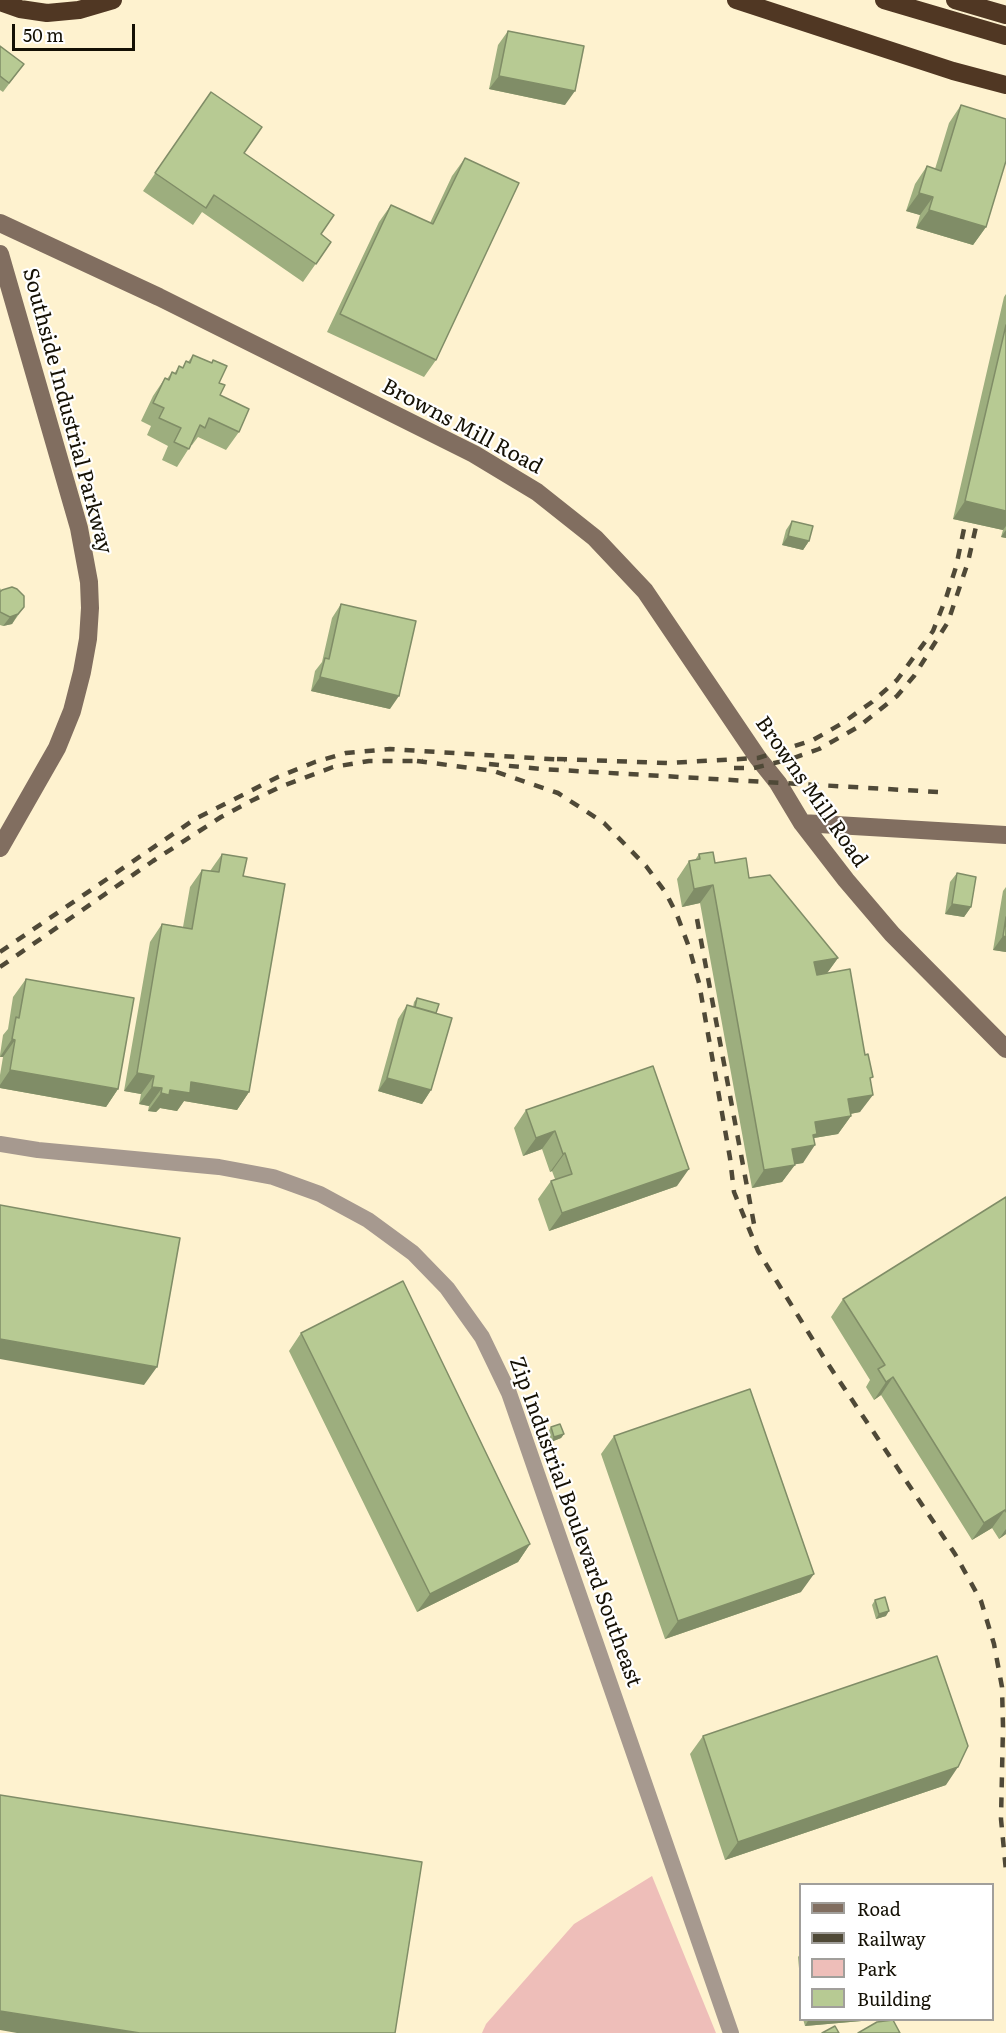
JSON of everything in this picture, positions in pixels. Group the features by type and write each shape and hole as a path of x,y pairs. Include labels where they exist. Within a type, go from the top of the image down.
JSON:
{"highway":[{"path":"0,2 20,9 47,13 79,10 113,0"},
{"path":"736,0 953,71 1006,85"},
{"path":"884,0 1006,36"},
{"path":"955,0 1006,15"}],"street":[{"name":"Browns Mill Road","path":"0,223 159,297 474,454 537,492 595,538 645,591 778,783 802,823 846,880 892,934 1006,1049"},
{"name":"Southside Industrial Parkway","path":"0,254 74,508 85,556 90,608 88,639 72,711 57,748 0,848"},
{"path":"802,823 1006,835"},
{"name":"Zip Industrial Boulevard Southeast","path":"0,1144 38,1150 219,1167 273,1177 320,1194 368,1220 413,1253 447,1288 482,1337 509,1393 731,2033"}],"green space":[{"path":"652,1876 716,2033 482,2033 486,2024 574,1924"}],"building":[{"path":"508,31 584,46 575,91 499,76"},
{"path":"0,46 24,64 9,83 0,76"},
{"path":"211,92 262,127 244,153 334,215 321,234 331,242 316,264 214,195 206,208 155,173"},
{"path":"961,105 1006,119 1006,161 986,227 929,210 933,197 919,193 927,166 941,171"},
{"path":"465,158 519,183 436,360 340,314 391,205 433,224"},
{"path":"1006,325 1006,511 965,501"},
{"path":"193,355 227,366 219,383 225,385 220,395 249,409 239,432 209,418 205,428 200,425 189,449 174,442 181,428 159,418 164,408 153,403 165,378 169,380 172,372 176,374 179,366 183,368 186,361 190,363"},
{"path":"792,521 813,526 809,541 788,536"},
{"path":"12,587 24,596 24,607 18,614 10,617 0,612 0,592"},
{"path":"341,604 416,621 399,696 320,677 325,658 329,659"},
{"path":"713,852 715,863 746,858 749,878 770,875 838,958 814,962 817,975 850,969 865,1055 868,1054 873,1077 870,1078 873,1095 848,1099 851,1116 815,1122 817,1134 813,1135 815,1145 792,1149 795,1165 764,1170 713,885 694,889 689,861 700,859 699,854"},
{"path":"222,854 247,858 243,876 285,884 249,1092 191,1082 190,1093 170,1090 169,1095 161,1093 162,1088 152,1087 154,1076 137,1073 162,924 192,929 202,870 219,872"},
{"path":"957,873 976,877 971,907 952,904"},
{"path":"1006,917 1006,937 1003,936"},
{"path":"26,979 134,998 118,1089 10,1070 15,1040 12,1039 16,1017 19,1018"},
{"path":"417,998 439,1004 436,1013 415,1007"},
{"path":"407,1005 452,1018 431,1090 387,1078"},
{"path":"653,1066 689,1169 562,1213 551,1181 572,1174 565,1153 563,1154 555,1131 536,1138 526,1110"},
{"path":"1006,1197 1006,1512 1005,1510 984,1523 893,1377 886,1382 878,1369 885,1365 843,1299"},
{"path":"0,1205 180,1238 157,1367 0,1339"},
{"path":"403,1281 530,1544 430,1594 301,1333"},
{"path":"750,1389 814,1574 678,1621 614,1436"},
{"path":"560,1424 564,1434 554,1437 551,1427"},
{"path":"885,1597 889,1611 879,1614 875,1600"},
{"path":"937,1656 968,1746 958,1767 738,1842 703,1736"},
{"path":"0,1795 422,1862 395,2033 140,2033 0,2011"},
{"path":"894,2021 900,2033 858,2033 877,2022"},
{"path":"835,2026 839,2033 822,2033"}],"railway":[{"path":"557,759 667,763 758,758 813,740 841,724 872,702 897,680 933,631 956,567 969,505"},
{"path":"734,768 754,768 819,749 858,727 897,696 914,676 948,622 968,562 980,509"},
{"path":"0,952 195,819 278,777 315,762 346,753 390,749 565,760"},
{"path":"0,967 153,861 221,817 251,801 280,787 333,767 369,761 423,761"},
{"path":"417,761 494,771 558,793 604,823 646,866 666,893 689,947 699,983 734,1192 758,1251 826,1361 955,1554 981,1601 994,1644 1002,1687 1001,1819 1006,1871"},
{"path":"489,764 938,792"},
{"path":"697,919 754,1224"}]}
